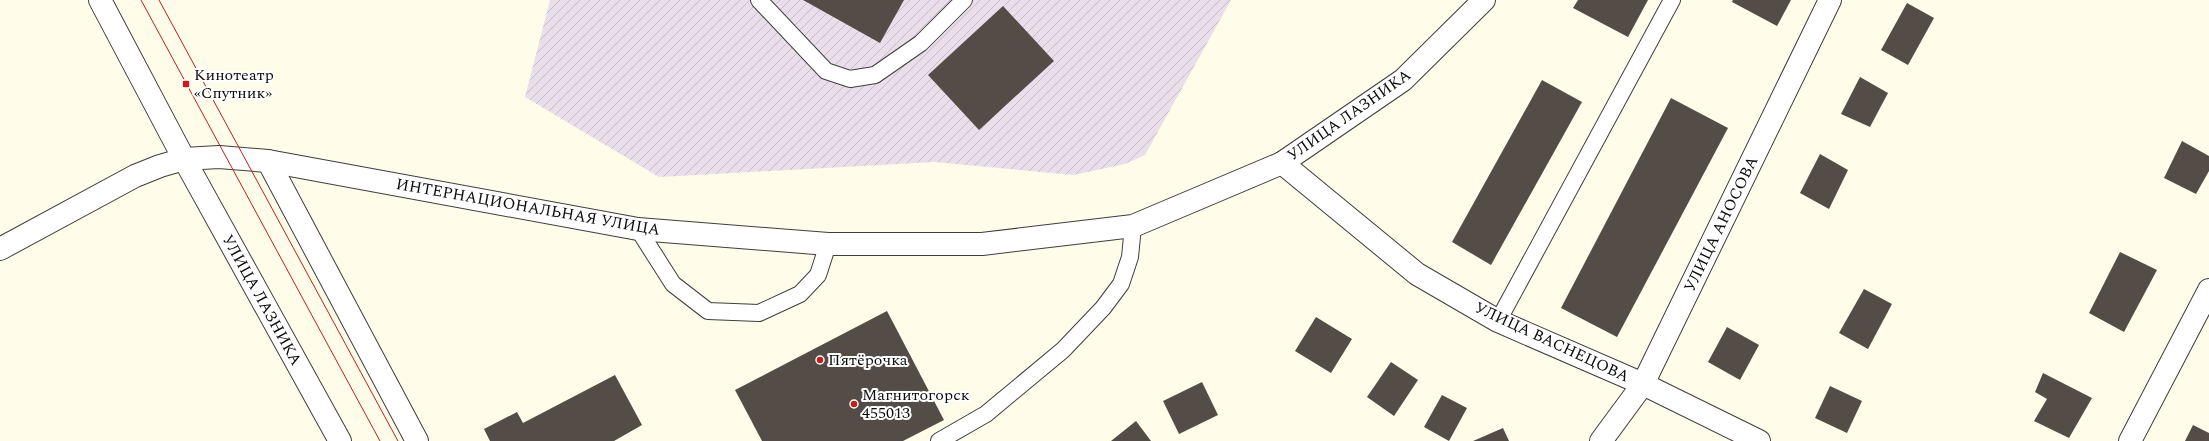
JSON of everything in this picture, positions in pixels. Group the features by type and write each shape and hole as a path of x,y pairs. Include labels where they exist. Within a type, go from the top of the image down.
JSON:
{"street":[{"name":"УЛИЦА ЛАЗНИКА","path":"100,0 184,159 340,441"},
{"name":"УЛИЦА ЛАЗНИКА","path":"1282,163 1403,80 1484,0"},
{"name":"УЛИЦА АНОСОВА","path":"1601,441 1643,384 1830,0"},
{"name":"ИНТЕРНАЦИОНАЛЬНАЯ УЛИЦА","path":"0,248 135,176 184,159 219,157 268,161 638,229 828,244 982,244 1133,226 1282,163"},
{"path":"268,161 417,441"},
{"name":"УЛИЦА ВАСНЕЦОВА","path":"1282,163 1417,274 1498,321 1643,384 1759,441"},
{"path":"2130,441 2209,290"}],"lane":[{"path":"759,0 826,71 850,79 875,75 921,42 964,0"},
{"path":"1498,321 1672,0"},
{"path":"939,441 986,414 1064,350 1103,308 1121,284 1130,257 1133,226"},
{"path":"638,229 673,284 708,311 759,313 800,294 818,275 828,244"}],"shaded area":[{"path":"550,0 1231,0 1145,155 1125,164 1073,175 934,162 659,177 525,97"}],"building":[{"path":"803,0 904,0 880,43"},
{"path":"1578,0 1648,0 1628,37 1573,8"},
{"path":"1733,0 1791,0 1777,26 1732,2"},
{"path":"1907,3 1934,18 1908,65 1881,50"},
{"path":"1003,6 1054,61 979,130 928,75"},
{"path":"1860,77 1888,93 1870,127 1841,114"},
{"path":"1542,80 1582,102 1491,265 1452,242"},
{"path":"1671,98 1728,128 1617,337 1561,308"},
{"path":"2182,141 2209,156 2209,171 2196,194 2164,178"},
{"path":"1820,154 1848,170 1829,209 1800,193"},
{"path":"2120,252 2157,270 2124,332 2089,313"},
{"path":"1864,289 1892,304 1868,349 1839,333"},
{"path":"887,311 944,420 903,441 762,441 735,390"},
{"path":"1316,317 1352,339 1331,373 1295,351"},
{"path":"1727,327 1759,345 1740,380 1708,362"},
{"path":"1391,362 1418,380 1394,416 1367,397"},
{"path":"2043,373 2092,398 2069,438 2034,421 2047,399 2035,392"},
{"path":"615,375 642,425 614,441 490,441 484,429 517,412 523,423"},
{"path":"1202,382 1218,415 1179,434 1163,401"},
{"path":"1830,386 1862,401 1847,433 1815,418"},
{"path":"1442,395 1467,408 1449,441 1424,427"},
{"path":"1136,421 1151,441 1111,441"},
{"path":"2193,425 2209,433 2209,441 2185,441"},
{"path":"1503,428 1509,441 1473,441"}],"tram line":[{"path":"141,0 380,441"},
{"path":"159,0 398,441"}],"place":[{"name":"Кинотеатр «Спутник»","path":"186,84"},
{"name":"Пятёрочка","path":"820,360"},
{"name":"Магнитогорск 455013","path":"854,404"}]}
